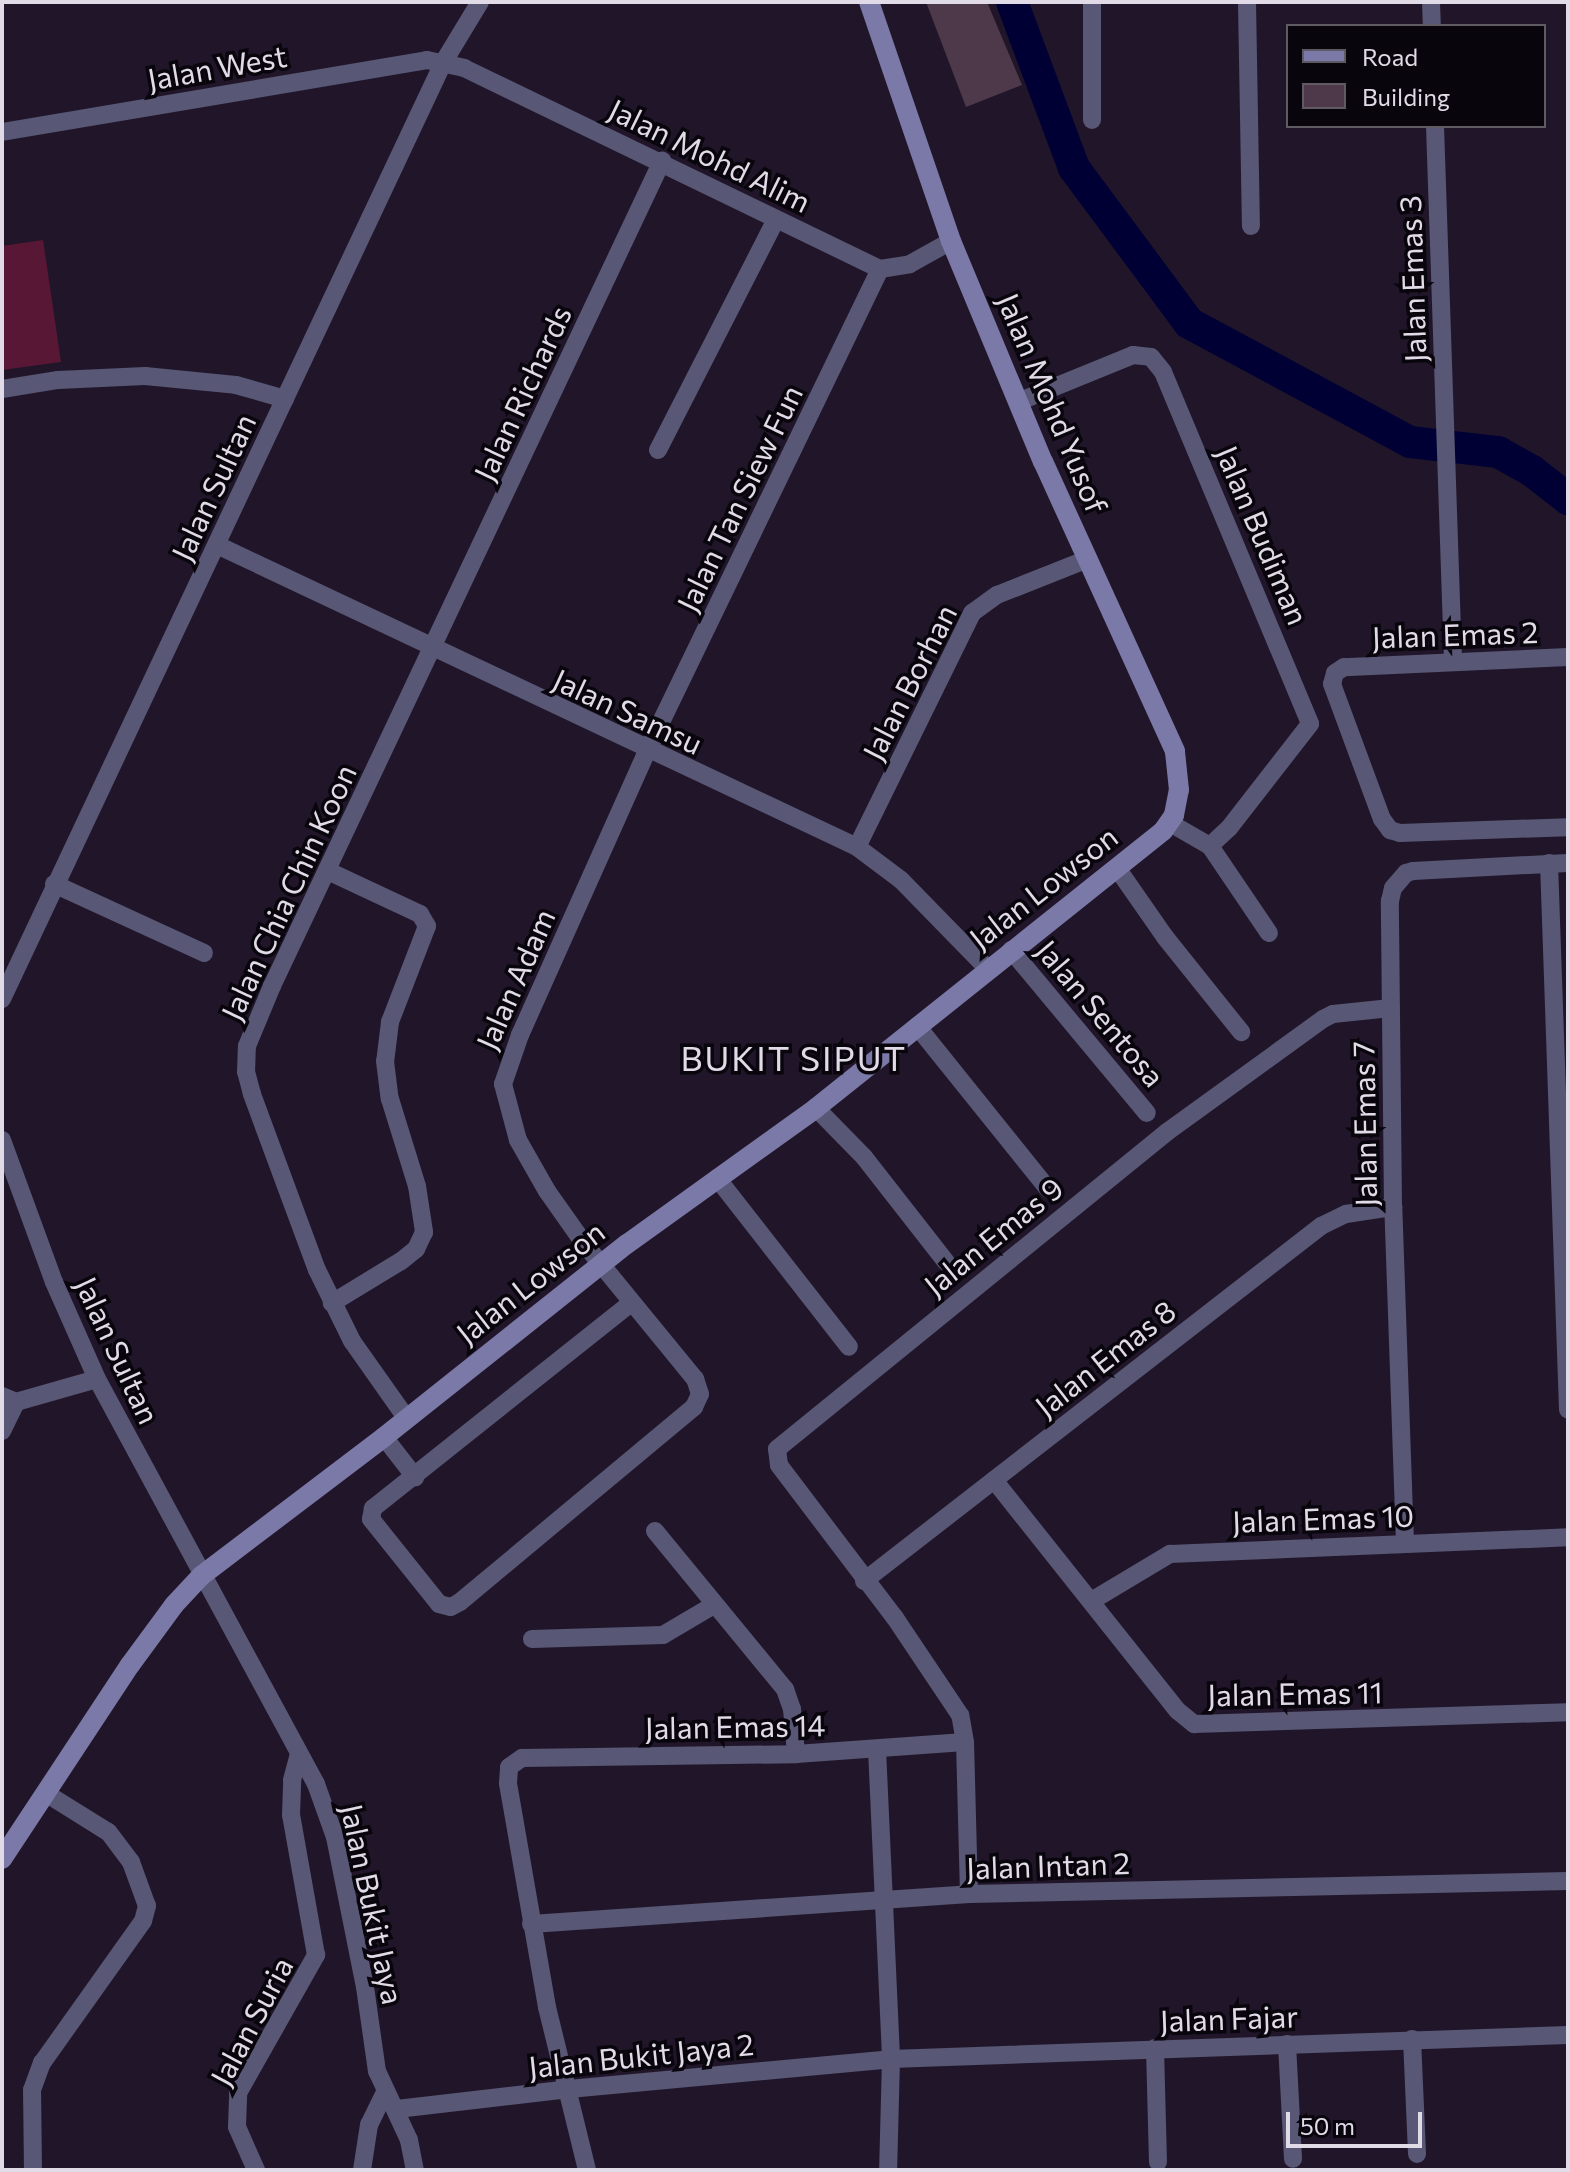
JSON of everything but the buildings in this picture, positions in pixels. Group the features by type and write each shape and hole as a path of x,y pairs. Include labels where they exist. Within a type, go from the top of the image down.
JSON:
{"street":[{"name":"Jalan Sultan","path":"2,999 443,63 480,2"},
{"name":"Jalan Mohd Yusof","path":"869,2 951,241 1018,402 1175,751 1179,790 1170,823"},
{"path":"1092,2 1092,120"},
{"path":"1247,2 1251,226"},
{"path":"1431,2 1432,24"},
{"name":"Jalan West","path":"2,132 403,62 443,63"},
{"name":"Jalan Mohd Alim","path":"443,63 464,68 662,161 880,269"},
{"name":"Jalan Emas 3","path":"1435,128 1453,661"},
{"name":"Jalan Richards","path":"433,650 662,161"},
{"path":"658,450 776,219"},
{"path":"880,269 910,264 951,241"},
{"name":"Jalan Tan Siew Fun","path":"647,751 880,269"},
{"name":"Jalan Budiman","path":"1018,402 1133,355 1151,357 1169,386 1310,724 1307,732 1270,772 1229,828 1210,846"},
{"path":"2,389 58,380 145,376 236,385 285,399"},
{"name":"Jalan Samsu","path":"217,545 647,751 857,847 901,880 987,968"},
{"name":"Jalan Borhan","path":"857,847 972,613 997,595 1088,559"},
{"name":"Jalan Chia Chin Koon","path":"407,1419 352,1341 332,1303 295,1216 252,1094 245,1059 267,998 433,650"},
{"name":"Jalan Emas 2","path":"1568,657 1344,667 1335,673 1332,684 1382,819 1390,830 1400,833 1568,827"},
{"name":"Jalan Adam","path":"601,1265 547,1191 518,1140 503,1084 520,1035 647,751"},
{"path":"1170,823 1210,846 1269,933"},
{"name":"Jalan Lowson","path":"2,1859 130,1665 174,1605 201,1576 384,1437 601,1265 816,1108 1170,823"},
{"path":"1559,863 1568,1410"},
{"name":"Jalan Emas 7","path":"1405,1543 1393,1207 1390,901 1393,888 1406,873 1559,863"},
{"path":"1117,868 1165,937 1241,1032"},
{"path":"328,871 420,914 427,926 390,1022 385,1061 390,1099 417,1186 424,1232 416,1249 401,1261 332,1303"},
{"path":"54,884 204,953"},
{"name":"Jalan Sentosa","path":"1011,950 1147,1113"},
{"name":"Jalan Emas 9","path":"864,1581 779,1465 777,1449 1167,1132 1299,1036 1333,1014 1391,1008"},
{"path":"917,1026 1048,1189"},
{"path":"816,1108 864,1157 946,1262"},
{"name":"Jalan Sultan","path":"2,1140 54,1282 97,1379 201,1576"},
{"path":"717,1178 849,1347"},
{"name":"Jalan Emas 8","path":"864,1581 1321,1226 1346,1214 1393,1207"},
{"path":"601,1265 695,1379 700,1394 694,1407 451,1607 439,1604 371,1519 373,1508 631,1303"},
{"path":"2,1431 9,1399 97,1379"},
{"path":"384,1437 415,1477"},
{"name":"Jalan Emas 11","path":"994,1480 1093,1600 1178,1711 1194,1724 1568,1712"},
{"path":"655,1531 785,1689 792,1709 796,1754"},
{"name":"Jalan Emas 10","path":"1093,1600 1170,1554 1568,1537"},
{"name":"Jalan Bukit Jaya","path":"201,1576 316,1784 335,1837 365,1987 377,2071 409,2140 415,2170"},
{"path":"864,1581 952,1699 965,1742 969,1894"},
{"path":"532,1639 663,1635 714,1605"},
{"name":"Jalan Emas 14","path":"531,1924 508,1783 509,1767 522,1758 796,1754 965,1742"},
{"path":"877,1749 891,2059 888,2170"},
{"name":"Jalan Suria","path":"256,2170 237,2127 238,2093 316,1955 316,1937 291,1815 292,1780 299,1754"},
{"path":"33,2170 32,2090 42,2063 143,1921 147,1906 131,1862 108,1832 47,1794"},
{"name":"Jalan Intan 2","path":"531,1924 969,1894 1568,1881"},
{"path":"531,1924 547,2007 587,2170"},
{"name":"Jalan Fajar","path":"891,2059 1568,2035"},
{"path":"1412,2039 1417,2154"},
{"path":"1287,2044 1293,2159"},
{"path":"1155,2048 1158,2162"},
{"name":"Jalan Bukit Jaya 2","path":"397,2109 569,2089 891,2059"},
{"path":"362,2170 369,2125 385,2092"}],"shaded area":[{"path":"43,240 61,362 2,370 2,246"}],"waterway":[{"path":"1012,2 1074,168 1189,323 1410,442 1498,452 1532,471 1568,499"}],"district":[{"name":"BUKIT SIPUT","path":"794,1058"}]}
